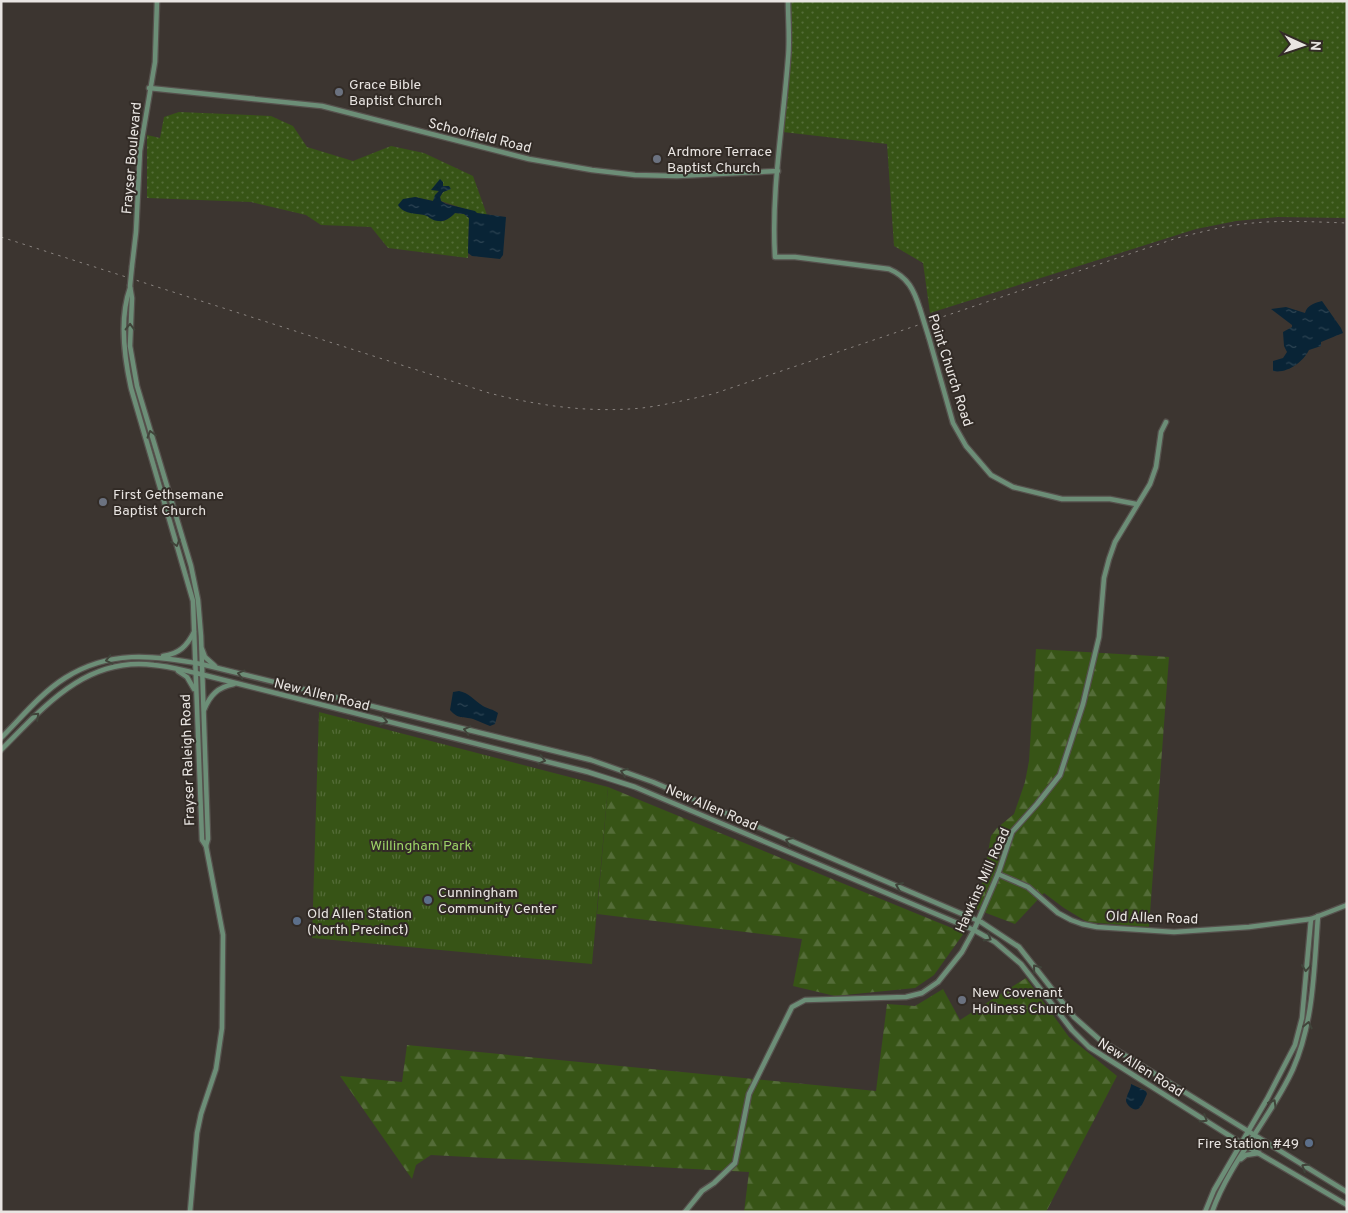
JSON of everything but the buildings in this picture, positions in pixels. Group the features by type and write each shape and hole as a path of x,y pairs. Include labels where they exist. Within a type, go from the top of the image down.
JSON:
{"main road":[{"name":"Frayser Boulevard","path":"130,286 136,232 140,151 149,88 155,62 157,1"},
{"path":"778,171 780,128 789,57 788,1"},
{"name":"Schoolfield Road","path":"149,88 322,106 529,159 592,170 677,176 778,171"},
{"name":"Point Church Road","path":"778,171 773,222 775,257 795,257 889,269 903,276 909,283 920,309 953,423 966,446 991,475 1012,487 1062,499 1110,499 1136,504"},
{"name":"Frayser Raleigh Road","path":"130,286 132,298 130,346 133,367 163,478 191,566 198,600 208,839 206,846"},
{"name":"Frayser Raleigh Road","path":"130,286 125,300 124,314 124,342 127,368 131,388 194,608 202,840 206,846 223,935 222,1028 216,1069 197,1132 190,1212"},
{"name":"Hawkins Mill Road","path":"685,1212 702,1191 714,1183 735,1163 749,1094 792,1007 805,1000 906,997 922,992 938,982 962,952 974,930 998,874 1012,832 1060,775 1083,704 1099,637 1104,578 1109,559 1115,542 1136,504 1150,484 1156,467 1161,432 1166,422"},
{"path":"158,656 182,650 195,630"},
{"path":"201,648 206,658 219,669"},
{"name":"New Allen Road","path":"1,738 66,677 111,659 126,656 158,656 201,664 590,760 653,782 978,920 1019,947 1074,1016 1100,1040 1347,1192"},
{"name":"New Allen Road","path":"1,750 58,694 85,676 109,668 130,664 154,664 201,674 588,772 635,787 974,930 995,942 1021,964 1072,1030 1089,1048 1241,1143 1347,1205"},
{"path":"170,668 187,677 196,693"},
{"path":"202,714 208,700 218,690 236,684"},
{"path":"815,863 828,866 832,864 834,859"},
{"name":"Old Allen Road","path":"998,874 1028,887 1058,913 1071,920 1097,927 1174,932 1287,923 1311,919 1347,905"},
{"path":"1212,1212 1224,1185 1292,1071 1305,1038 1309,1019 1318,916"},
{"path":"1205,1212 1219,1182 1295,1045 1302,1018 1311,919"},
{"path":"1237,1125 1248,1124 1254,1121"},
{"path":"1260,1126 1265,1142"},
{"path":"1231,1136 1235,1143 1236,1151"},
{"path":"1239,1160 1246,1155 1259,1153"},
{"path":"1219,1182 1224,1185"}],"green space":[{"path":"790,1 1347,1 1347,218 1278,217 1236,221 1196,229 930,313 923,263 894,246 887,144 783,132 790,62"},
{"path":"179,112 271,116 293,126 307,147 353,161 391,146 424,153 473,176 487,215 441,201 440,197 443,192 450,189 431,190 439,190 433,201 415,197 401,209 441,221 447,220 455,213 464,214 469,218 468,258 388,248 371,227 321,225 306,215 251,202 147,198 147,135 160,138 164,117"},
{"path":"1036,649 1169,657 1149,927 1087,922 1044,893 1015,924 973,908 981,889 991,836 997,828 1014,814 1025,782 1029,761"},
{"name":"Willingham Park","path":"319,712 608,787 592,964 312,938"},
{"path":"608,787 964,933 934,975 915,988 835,996 793,986 802,939 597,914"},
{"path":"1026,978 1069,1037 1117,1076 1046,1212 744,1212 749,1172 431,1155 416,1165 412,1179 340,1076 402,1082 407,1045 876,1091 887,1004 915,1006 943,989 960,1020"}],"water":[{"path":"440,179 443,182 443,186 449,186 451,189 443,192 440,197 441,201 446,204 477,213 506,217 503,255 500,259 472,256 468,253 469,218 464,214 455,213 445,220 437,221 427,216 404,211 398,205 403,199 415,197 433,201 439,191 431,190"},
{"path":"1322,301 1343,333 1321,342 1321,346 1309,350 1303,359 1289,369 1273,371 1273,361 1283,358 1287,352 1284,346 1283,332 1292,327 1292,325 1271,309 1286,307 1305,313 1309,306"},
{"path":"459,691 498,713 495,724 490,726 453,713 450,710 453,692"},
{"path":"1131,1084 1146,1091 1147,1094 1138,1109 1128,1106 1126,1102"}],"railway":[{"path":"1,237 489,393 546,405 603,410 651,407 713,394 1177,238 1224,227 1253,223 1288,221 1347,223"}],"place":[{"name":"Grace Bible Baptist Church","path":"339,92"},
{"name":"Ardmore Terrace Baptist Church","path":"657,159"},
{"name":"First Gethsemane Baptist Church","path":"103,502"},
{"name":"Cunningham Community Center","path":"428,900"},
{"name":"Old Allen Station (North Precinct)","path":"297,921"},
{"name":"New Covenant Holiness Church","path":"962,1000"},
{"name":"Fire Station #49","path":"1309,1143"}]}
